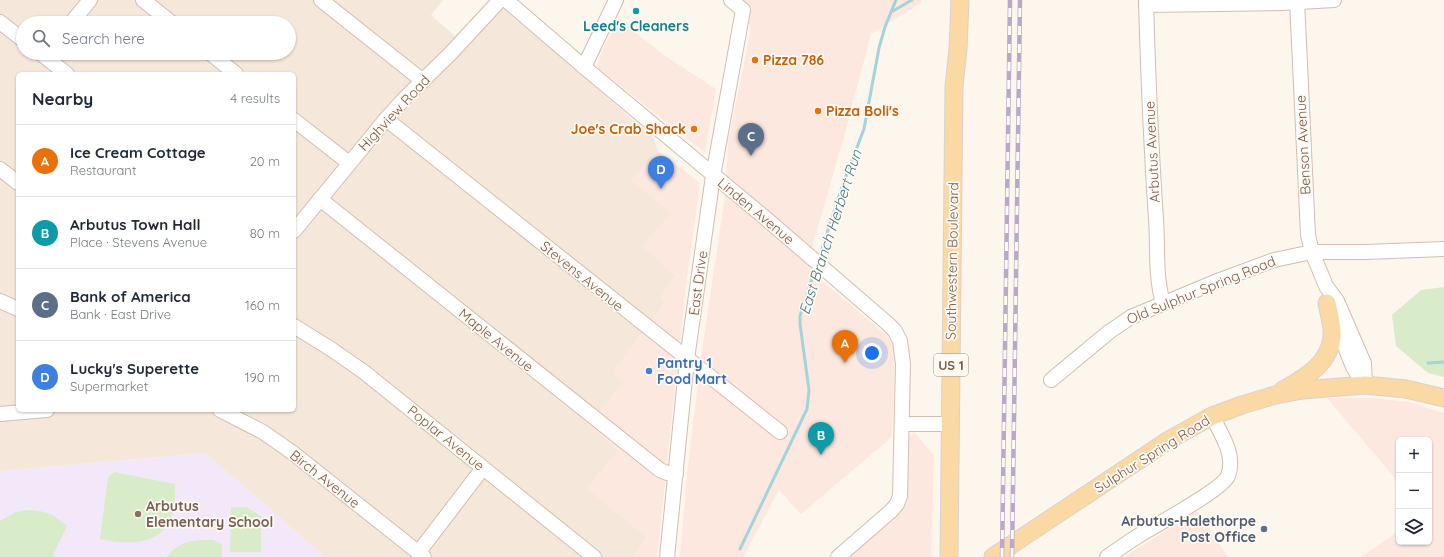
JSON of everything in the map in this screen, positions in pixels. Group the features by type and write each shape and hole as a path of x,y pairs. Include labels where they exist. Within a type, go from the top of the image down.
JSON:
{"main road":[{"name":"Southwestern Boulevard","path":"948,0 948,41 954,86"},
{"name":"Southwestern Boulevard","path":"948,557 954,86 958,48 960,0"},
{"path":"1275,395 1309,374 1324,359 1332,338 1327,303"},
{"name":"Sulphur Spring Road","path":"993,557 1169,440 1212,416 1242,405 1275,395 1303,390 1365,385 1406,390 1444,398"}],"street":[{"path":"77,16 90,0"},
{"path":"143,0 163,16"},
{"path":"321,0 423,81"},
{"name":"Highview Road","path":"296,229 386,119 451,53 500,0"},
{"name":"Linden Avenue","path":"506,0 825,269 895,331 900,341 904,364 902,424"},
{"path":"584,67 616,0"},
{"name":"East Drive","path":"667,557 687,359 713,176 743,10 731,0"},
{"path":"1146,2 1220,5 1334,0"},
{"name":"Benson Avenue","path":"1297,1 1308,235 1312,252 1326,286 1337,300 1364,363 1365,385"},
{"name":"Arbutus Avenue","path":"1146,2 1150,133 1159,284 1163,303"},
{"path":"0,22 16,35"},
{"path":"51,60 65,72"},
{"path":"219,60 234,72"},
{"name":"Stevens Avenue","path":"386,119 780,432"},
{"path":"296,122 349,163"},
{"path":"0,169 16,181"},
{"name":"Maple Avenue","path":"320,200 660,470 667,473 676,474"},
{"name":"Old Sulphur Spring Road","path":"1050,380 1122,322 1163,303 1274,260 1312,252 1366,252 1444,249"},
{"name":"Benson Avenue","path":"1326,286 1327,303 1353,367 1365,385"},
{"path":"0,301 16,308"},
{"name":"Poplar Avenue","path":"296,327 364,372 594,557"},
{"path":"0,414 24,412"},
{"name":"Birch Avenue","path":"224,412 263,432 293,453 421,555"},
{"path":"1108,557 1136,537 1209,494 1226,480 1230,466 1229,452 1212,416"},
{"path":"838,557 897,504 901,486 902,424 950,424"},
{"path":"421,555 483,468"}],"shaded area":[{"path":"0,0 443,0 431,15 455,36 489,0 495,0 653,137 658,151 631,180 671,213 675,276 661,297 666,302 614,371 625,380 619,451 587,488 647,537 634,557 325,557 205,453 0,471"},
{"path":"740,0 921,0 921,3 871,34 844,137 807,265 820,279 887,336 895,349 892,437 801,514 779,490 743,557 680,557 688,465 702,350 725,196 728,142 751,29"},
{"path":"619,19 662,54 716,89 705,153 597,67 605,44"},
{"path":"658,151 700,183 686,286 657,557 634,557 646,536 587,488 619,451 588,424 625,381 614,371 666,302 661,297 675,276 642,246 671,213 631,180"},
{"path":"1327,398 1372,398 1409,402 1444,413 1444,557 1361,557 1396,533 1396,545 1432,545 1432,437 1396,437 1396,479"},
{"path":"914,432 934,455 931,557 848,557 895,516 907,443"},
{"name":"Arbutus Elementary School","path":"205,453 325,557 0,557 0,471"},
{"path":"1197,511 1228,557 1124,557"}],"green space":[{"path":"1444,287 1444,377 1428,373 1396,346 1392,315 1421,290"},
{"path":"114,472 175,484 175,502 173,512 168,523 161,532 153,538 133,542 100,539 108,478"},
{"path":"231,507 246,507 261,516 261,552 230,552"},
{"path":"28,510 40,511 49,514 67,526 52,557 0,557 0,521 16,512"},
{"path":"200,540 213,540 222,544 222,557 166,557 181,545"}],"waterway":[{"name":"East Branch Herbert Run","path":"819,258 843,184 864,129 879,48 885,27 896,0"},
{"path":"893,11 912,0"},
{"name":"East Branch Herbert Run","path":"740,549 807,409 809,390 800,316 816,267"},
{"path":"1428,363 1444,362"}],"railway":[{"path":"1002,557 1010,0"},
{"path":"1012,557 1020,0"}],"place":[{"name":"Leed's Cleaners","path":"636,11"},
{"name":"Pizza 786","path":"755,60"},
{"name":"Pizza Boli's","path":"818,111"},
{"name":"Joe's Crab Shack","path":"694,129"},
{"name":"Bank of America","path":"751,156"},
{"name":"Lucky's Superette","path":"661,189"},
{"name":"Ice Cream Cottage","path":"845,363"},
{"name":"Pantry 1 Food Mart","path":"649,371"},
{"name":"Arbutus Town Hall","path":"821,455"},
{"name":"Arbutus Elementary School","path":"138,514"},
{"name":"Arbutus-Halethorpe Post Office","path":"1264,529"}]}
